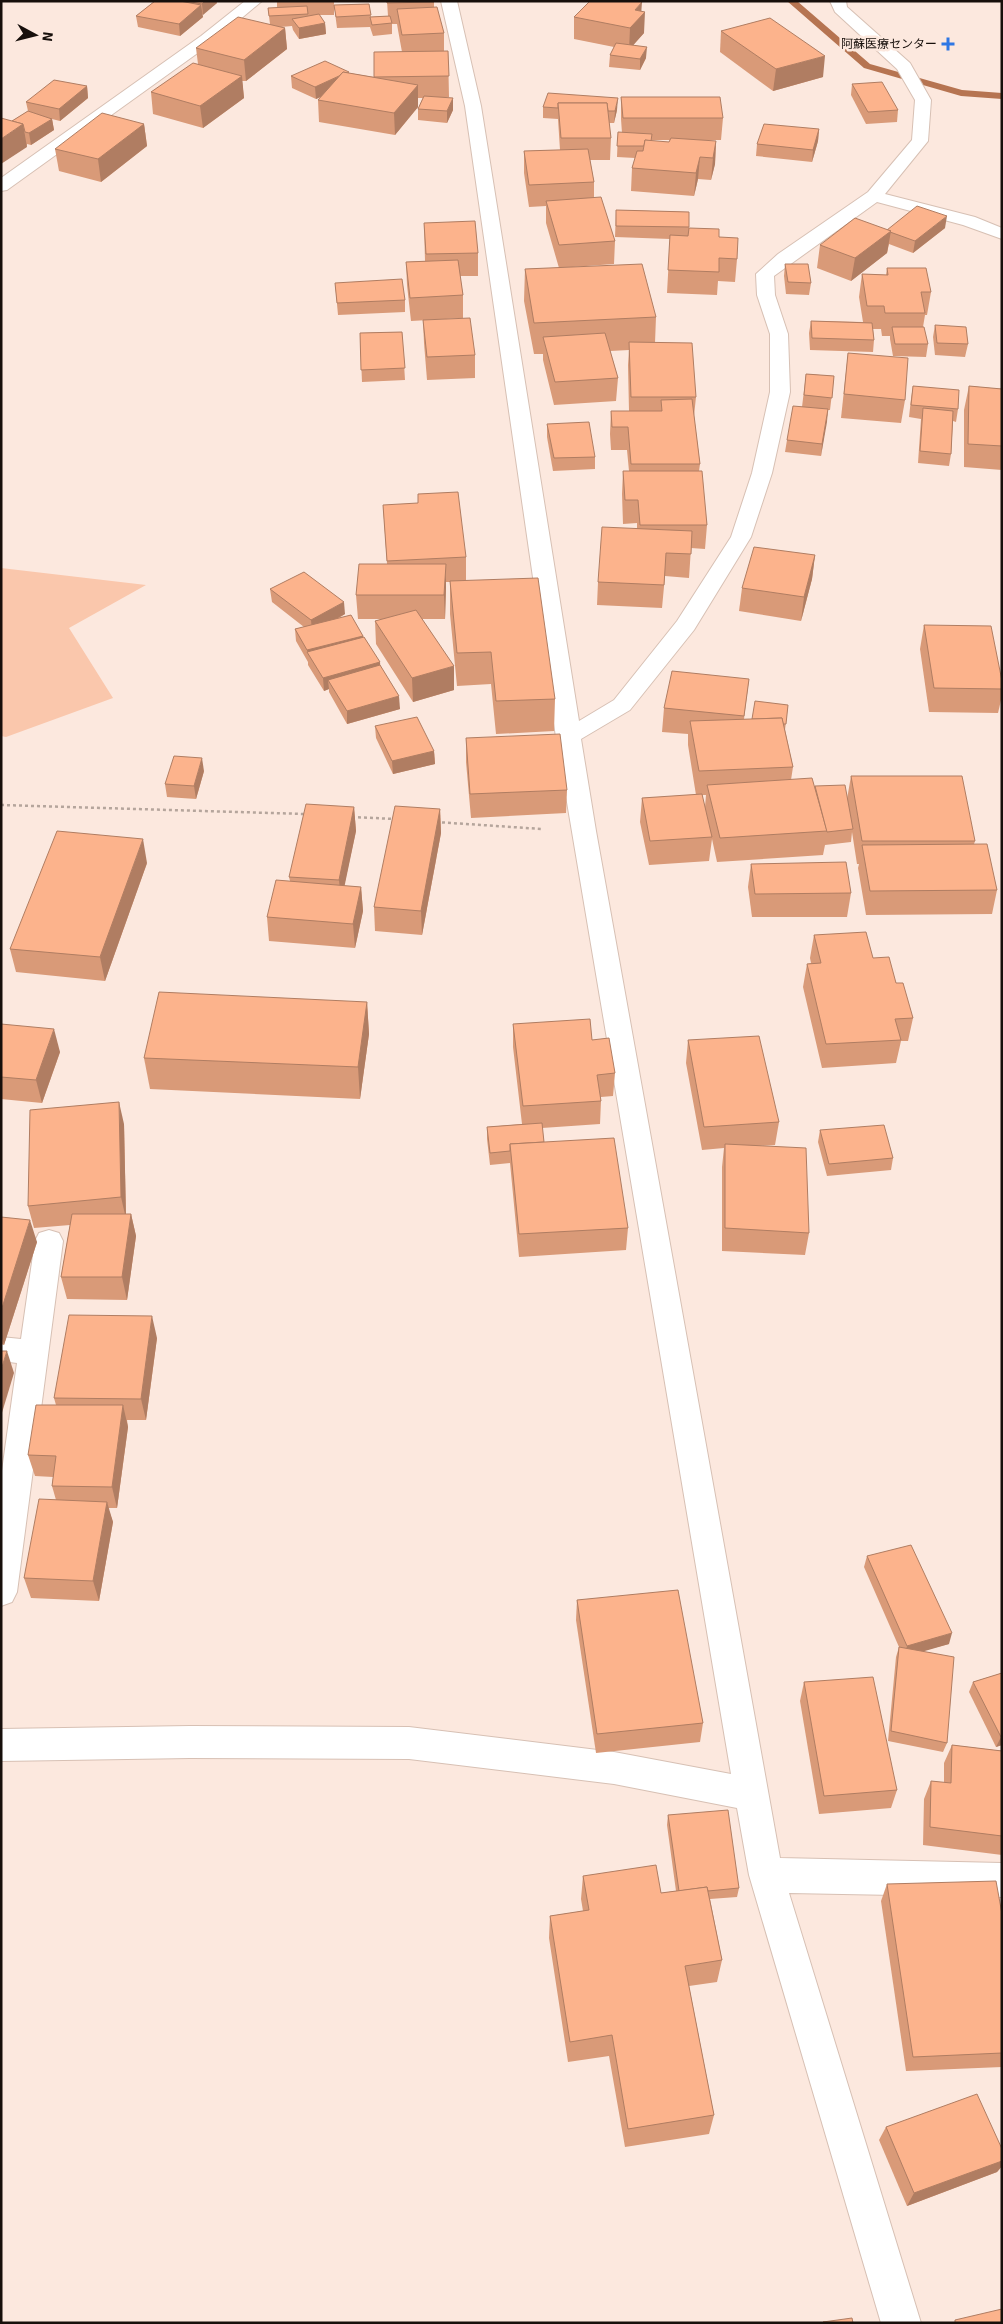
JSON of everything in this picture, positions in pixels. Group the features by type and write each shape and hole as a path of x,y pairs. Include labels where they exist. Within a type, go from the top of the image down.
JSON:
{"street":[{"path":"1,186 208,38 255,1"},
{"path":"449,1 473,106 568,737 766,1875 902,2323"},
{"path":"568,737 622,705 686,625 742,537 762,473 780,392 779,334 766,294 765,274 784,258 874,196 920,141 923,100 904,66 840,9 838,1"},
{"path":"874,196 968,221 1002,234"},
{"path":"1,1592 48,1241"},
{"path":"1,1350 34,1353"},
{"path":"1,1745 190,1742 410,1743 614,1768 751,1794"},
{"path":"766,1875 1002,1880"}],"path":[{"path":"1,805 307,814"},
{"path":"347,816 396,820"},
{"path":"436,822 584,831"}],"shaded area":[{"path":"1,568 146,585 69,628 113,698 6,737 1,736"}],"building":[{"path":"155,1 180,1 201,5 179,24 136,16"},
{"path":"186,1 205,1 202,4"},
{"path":"387,1 434,1 434,2 387,3"},
{"path":"590,1 638,1 642,2 635,10 645,12 630,28 574,17"},
{"path":"369,4 371,15 336,17 334,5"},
{"path":"307,6 308,14 269,16 268,8"},
{"path":"437,7 444,33 402,35 397,9"},
{"path":"319,14 325,23 299,28 292,19"},
{"path":"390,16 392,23 372,25 370,17"},
{"path":"238,17 285,28 244,60 196,48"},
{"path":"770,18 825,56 776,69 721,31"},
{"path":"616,43 647,47 640,59 610,55"},
{"path":"448,51 449,76 374,77 374,52"},
{"path":"325,61 349,72 343,72 339,76 315,87 291,76"},
{"path":"193,63 242,76 200,106 151,92"},
{"path":"343,72 418,85 394,113 318,100"},
{"path":"54,80 87,86 59,109 26,102"},
{"path":"882,82 898,110 868,112 852,84"},
{"path":"548,93 618,98 615,111 608,111 607,103 558,103 558,108 543,107"},
{"path":"424,96 453,98 447,111 418,109"},
{"path":"621,97 720,97 723,118 623,118"},
{"path":"558,103 607,103 611,138 561,138"},
{"path":"28,111 52,119 29,133 25,132 23,124 12,121"},
{"path":"102,113 144,124 98,159 55,149"},
{"path":"1,118 23,124 1,139"},
{"path":"764,124 819,129 813,150 757,144"},
{"path":"618,132 652,134 651,141 645,140 644,146 617,146"},
{"path":"671,138 716,141 713,158 700,157 696,173 632,168 637,151 643,151 645,140 669,142"},
{"path":"588,149 594,182 529,185 524,151"},
{"path":"601,197 615,241 559,245 546,201"},
{"path":"917,206 947,216 915,241 887,230"},
{"path":"616,210 689,212 689,227 616,226"},
{"path":"855,218 891,231 855,258 820,245"},
{"path":"475,221 478,253 426,254 424,223"},
{"path":"689,228 719,229 719,237 738,238 737,259 719,258 719,272 668,270 670,235 688,236"},
{"path":"458,260 463,295 410,298 406,262"},
{"path":"642,264 656,317 534,323 525,269"},
{"path":"785,264 808,264 811,283 788,282"},
{"path":"887,268 926,268 931,292 921,292 925,313 885,313 884,306 867,306 862,274 888,275"},
{"path":"402,279 405,300 337,303 335,283"},
{"path":"470,318 475,355 427,357 423,320"},
{"path":"811,321 872,323 874,340 812,338"},
{"path":"935,325 966,327 968,344 937,343"},
{"path":"892,327 924,327 928,344 895,344"},
{"path":"402,332 405,368 361,370 360,333"},
{"path":"605,333 618,378 555,382 543,337"},
{"path":"629,342 692,343 696,397 631,397"},
{"path":"848,353 908,358 905,400 844,394"},
{"path":"806,374 834,376 832,398 804,395"},
{"path":"913,386 959,390 958,409 911,405"},
{"path":"969,386 1002,389 1002,446 968,444"},
{"path":"692,399 700,464 631,464 628,427 612,427 611,411 662,411 661,400"},
{"path":"793,406 828,409 822,444 787,440"},
{"path":"923,408 953,411 951,454 920,451"},
{"path":"589,422 595,457 554,458 547,424"},
{"path":"623,471 702,471 707,525 640,525 638,500 625,500"},
{"path":"458,492 466,557 387,561 383,505 418,503 418,494"},
{"path":"602,527 692,531 691,554 666,553 664,585 598,582"},
{"path":"754,547 815,555 804,597 742,588"},
{"path":"359,564 446,564 444,595 356,595"},
{"path":"304,572 344,602 311,620 270,589"},
{"path":"538,578 555,699 496,701 491,652 457,653 450,581"},
{"path":"416,610 454,666 412,678 375,621"},
{"path":"351,615 363,636 307,650 295,629"},
{"path":"924,625 991,626 1002,689 934,688"},
{"path":"364,637 380,662 323,678 307,652"},
{"path":"380,665 399,696 347,711 328,680"},
{"path":"672,671 749,679 744,716 664,708"},
{"path":"755,701 788,705 786,724 783,724 782,718 752,719"},
{"path":"417,717 434,751 392,761 375,726"},
{"path":"782,718 793,767 699,771 690,721"},
{"path":"560,734 567,790 470,794 466,738"},
{"path":"174,756 202,758 194,786 165,784"},
{"path":"851,776 962,776 975,841 862,841"},
{"path":"812,778 827,831 720,838 707,785"},
{"path":"845,785 853,829 827,832 815,786"},
{"path":"702,794 712,837 650,841 642,798"},
{"path":"306,804 354,807 339,880 289,877"},
{"path":"395,806 440,809 421,911 374,907"},
{"path":"57,831 143,839 100,957 10,949"},
{"path":"987,844 997,890 870,891 862,845"},
{"path":"846,862 851,893 755,894 751,864"},
{"path":"276,880 361,887 353,924 267,917"},
{"path":"866,932 873,958 889,957 896,983 903,983 913,1018 895,1019 901,1040 826,1044 807,964 821,963 814,935"},
{"path":"159,992 367,1002 358,1067 144,1058"},
{"path":"590,1019 592,1040 609,1038 615,1073 597,1075 601,1101 523,1106 513,1024"},
{"path":"1,1024 54,1029 36,1080 1,1077"},
{"path":"759,1036 779,1122 704,1127 688,1040"},
{"path":"119,1102 121,1197 28,1206 30,1110"},
{"path":"542,1123 544,1142 510,1144 510,1151 490,1153 487,1127"},
{"path":"884,1125 893,1158 829,1164 820,1130"},
{"path":"614,1138 628,1228 519,1234 510,1144"},
{"path":"725,1144 806,1148 809,1233 725,1228"},
{"path":"72,1214 131,1214 122,1277 61,1277"},
{"path":"1,1217 30,1220 1,1311"},
{"path":"69,1315 152,1316 141,1399 54,1398"},
{"path":"1,1351 7,1351 1,1370"},
{"path":"36,1405 123,1405 112,1487 52,1486 56,1456 28,1455"},
{"path":"39,1499 107,1502 93,1581 24,1578"},
{"path":"911,1545 952,1633 907,1646 867,1556"},
{"path":"678,1590 703,1723 597,1734 577,1600"},
{"path":"899,1647 954,1657 947,1743 891,1731"},
{"path":"1002,1673 1002,1737 1001,1737 973,1682"},
{"path":"873,1677 897,1790 824,1796 804,1682"},
{"path":"952,1745 1002,1751 1002,1836 930,1827 931,1781 951,1783"},
{"path":"728,1810 739,1888 708,1891 707,1887 679,1891 668,1815"},
{"path":"656,1865 661,1893 707,1887 722,1960 685,1966 714,2115 628,2129 612,2035 570,2042 550,1916 589,1910 583,1876"},
{"path":"996,1881 1002,1914 1002,2053 913,2057 887,1884"},
{"path":"977,2094 1002,2149 1002,2161 914,2193 886,2127"},
{"path":"1002,2309 1002,2323 955,2323 955,2320"},
{"path":"852,2318 853,2323 823,2322"}],"waterway":[{"path":"791,1 867,66 961,93 1002,96"}],"place":[{"name":"阿蘇医療センター","path":"948,44"}]}
